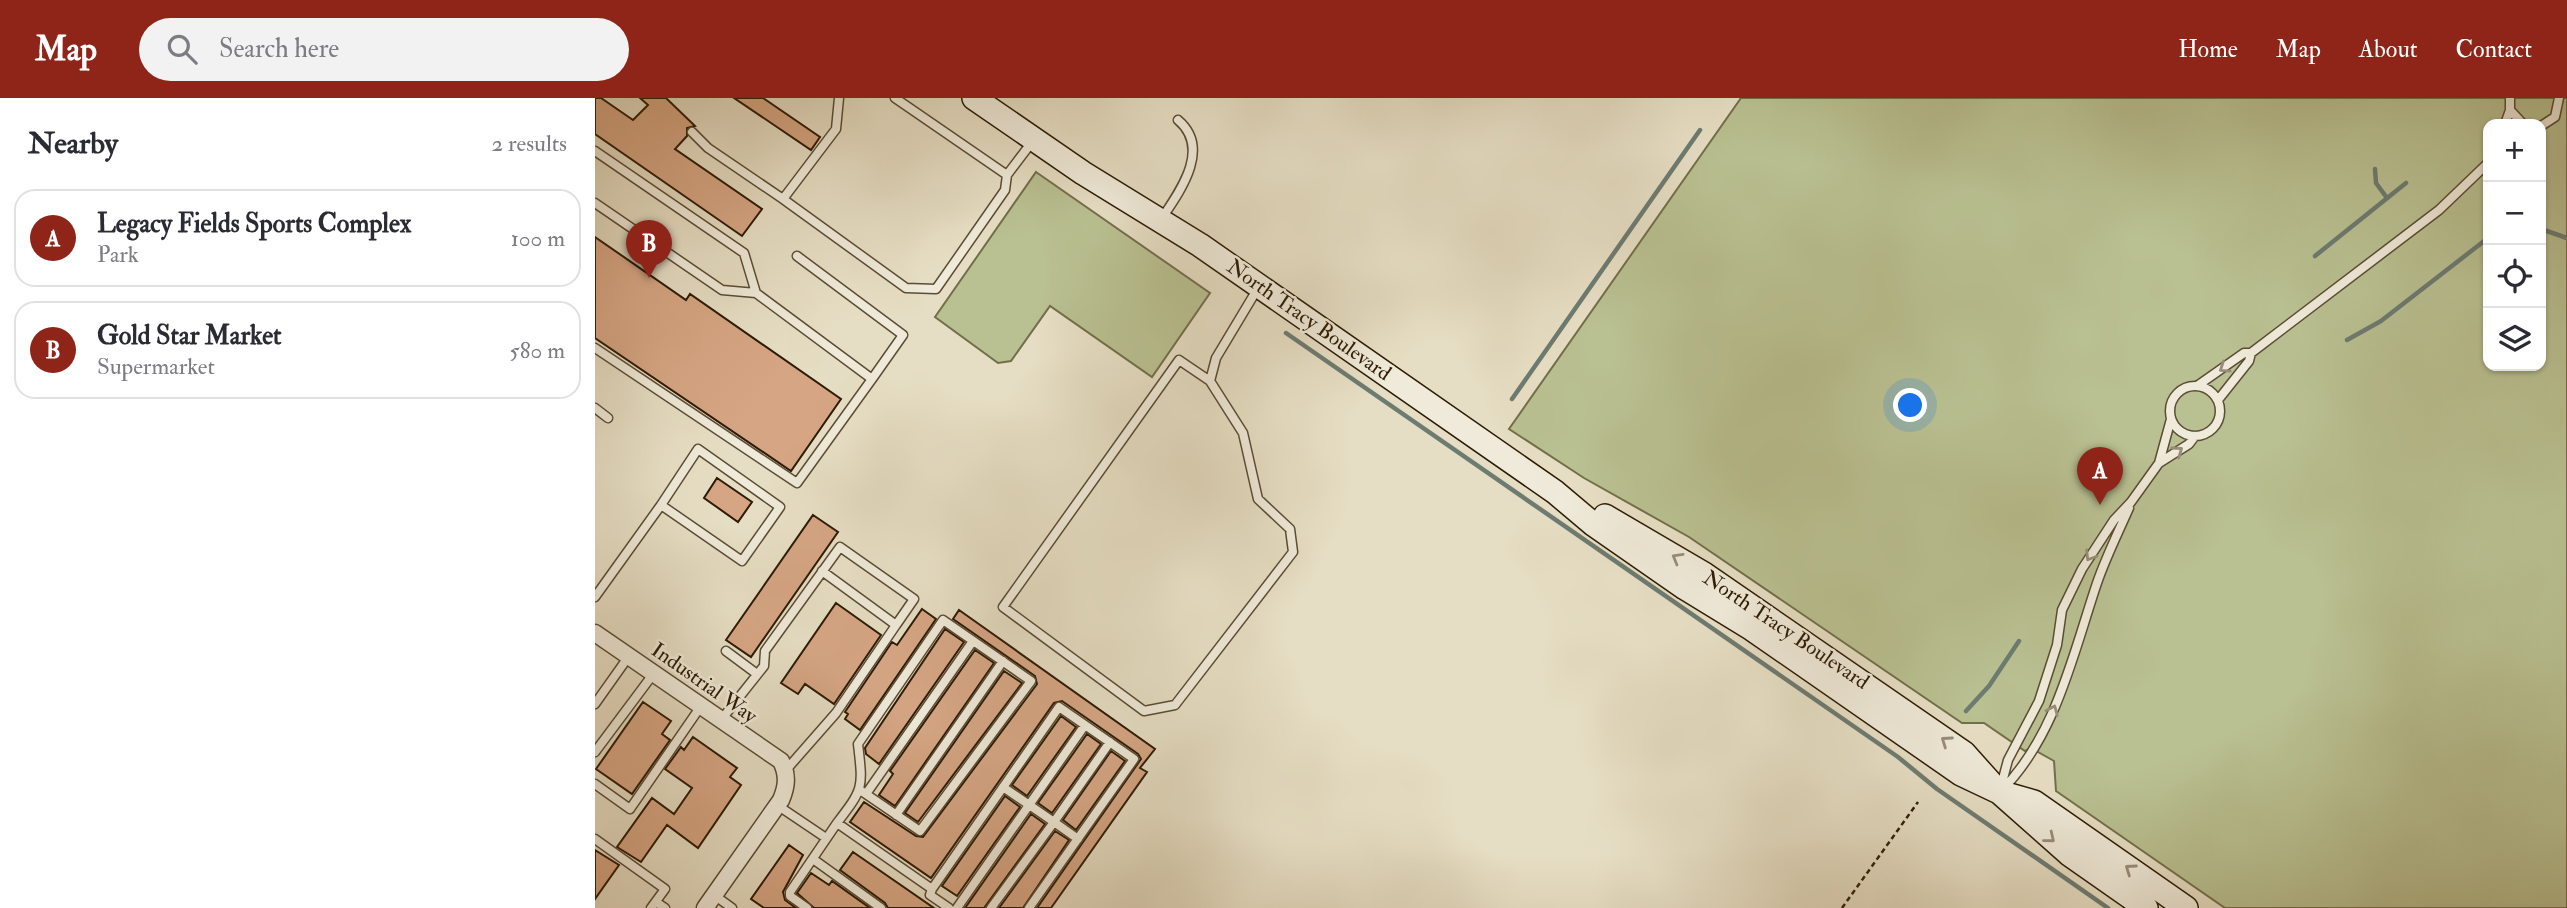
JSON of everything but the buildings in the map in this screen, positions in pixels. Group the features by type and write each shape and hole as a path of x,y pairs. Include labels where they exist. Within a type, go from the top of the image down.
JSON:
{"main road":[{"name":"North Tracy Boulevard","path":"974,98 1034,140 1260,286 1555,492 1644,559 1752,629 1961,774 1999,792 2034,802 2186,908"},
{"name":"North Tracy Boulevard","path":"997,98 1164,215 1200,245"},
{"name":"North Tracy Boulevard","path":"1999,792 2069,854 2146,908"}],"street":[{"name":"Industrial Way","path":"595,633 781,761 786,770"},
{"path":"709,902 778,805 786,788 786,770"}],"lane":[{"path":"783,199 836,129 839,98"},
{"path":"895,98 1007,175"},
{"path":"2507,119 2510,98"},
{"path":"2546,123 2555,117 2559,98"},
{"path":"2510,110 2518,119"},
{"path":"1164,215 1186,183 1194,148 1190,130 1178,120"},
{"path":"692,132 708,148 906,288 936,289 1005,190 1007,175 1034,140"},
{"path":"595,151 744,253 756,293"},
{"path":"1999,792 2008,761 2046,683 2057,645 2062,610 2071,588 2114,520 2131,502 2159,463 2171,419 2171,403 2175,396 2181,390 2197,386 2244,354 2251,353 2439,210 2483,168"},
{"path":"595,203 722,289 756,293 872,379"},
{"path":"595,348 797,483 903,335 797,256"},
{"path":"1210,382 1179,360 1003,607 1144,711 1175,705 1293,552 1290,528 1258,499 1243,433 1210,382 1216,358 1260,286"},
{"path":"2218,400 2249,361 2251,353"},
{"path":"2171,419 2180,432 2195,436 2203,435 2215,426 2219,417 2218,400 2206,388 2197,386"},
{"path":"595,408 608,418"},
{"path":"2159,463 2189,444 2195,436"},
{"path":"595,597 698,449 780,507 742,561 661,505"},
{"path":"1999,792 2021,771 2055,708 2103,567 2131,502"},
{"path":"721,720 764,666 765,651 840,547 914,599 836,713 786,770"},
{"path":"822,571 896,625"},
{"path":"943,620 1031,681 920,831 863,792 857,744 943,620"},
{"path":"807,908 790,896 790,892 826,838 863,792 973,641"},
{"path":"726,651 757,674"},
{"path":"595,704 629,656"},
{"path":"897,814 1003,662"},
{"path":"595,752 654,673"},
{"path":"595,687 604,692"},
{"path":"595,784 630,809 701,706"},
{"path":"949,908 930,895 932,888 1059,707 1134,759 1030,908"},
{"path":"957,908 1085,725"},
{"path":"991,908 1110,742"},
{"path":"1003,787 1078,839"},
{"path":"778,805 826,838"},
{"path":"837,823 932,888"},
{"path":"595,839 665,889 654,905 665,908"},
{"path":"813,859 881,908"},
{"path":"709,902 732,908"}],"path":[{"path":"1842,908 1918,802"}],"green space":[{"path":"1741,98 2567,98 2567,908 2225,908 2056,791 2054,761 2031,748 2025,751 1984,723 1962,723 1689,537 1584,478 1509,429"},
{"path":"1036,172 1210,293 1152,377 1050,306 1011,361 998,363 935,317"}],"waterway":[{"path":"1512,399 1700,130"},
{"path":"2375,169 2376,183 2387,198"},
{"path":"2315,256 2406,183"},
{"path":"2546,231 2567,238"},
{"path":"2347,340 2381,321 2483,242"},
{"path":"1286,333 1898,757 1937,789 2108,908"},
{"path":"1966,711 1989,686 2019,641"}],"place":[{"name":"Gold Star Market","path":"649,278"},
{"name":"Legacy Fields Sports Complex","path":"2100,505"}]}
